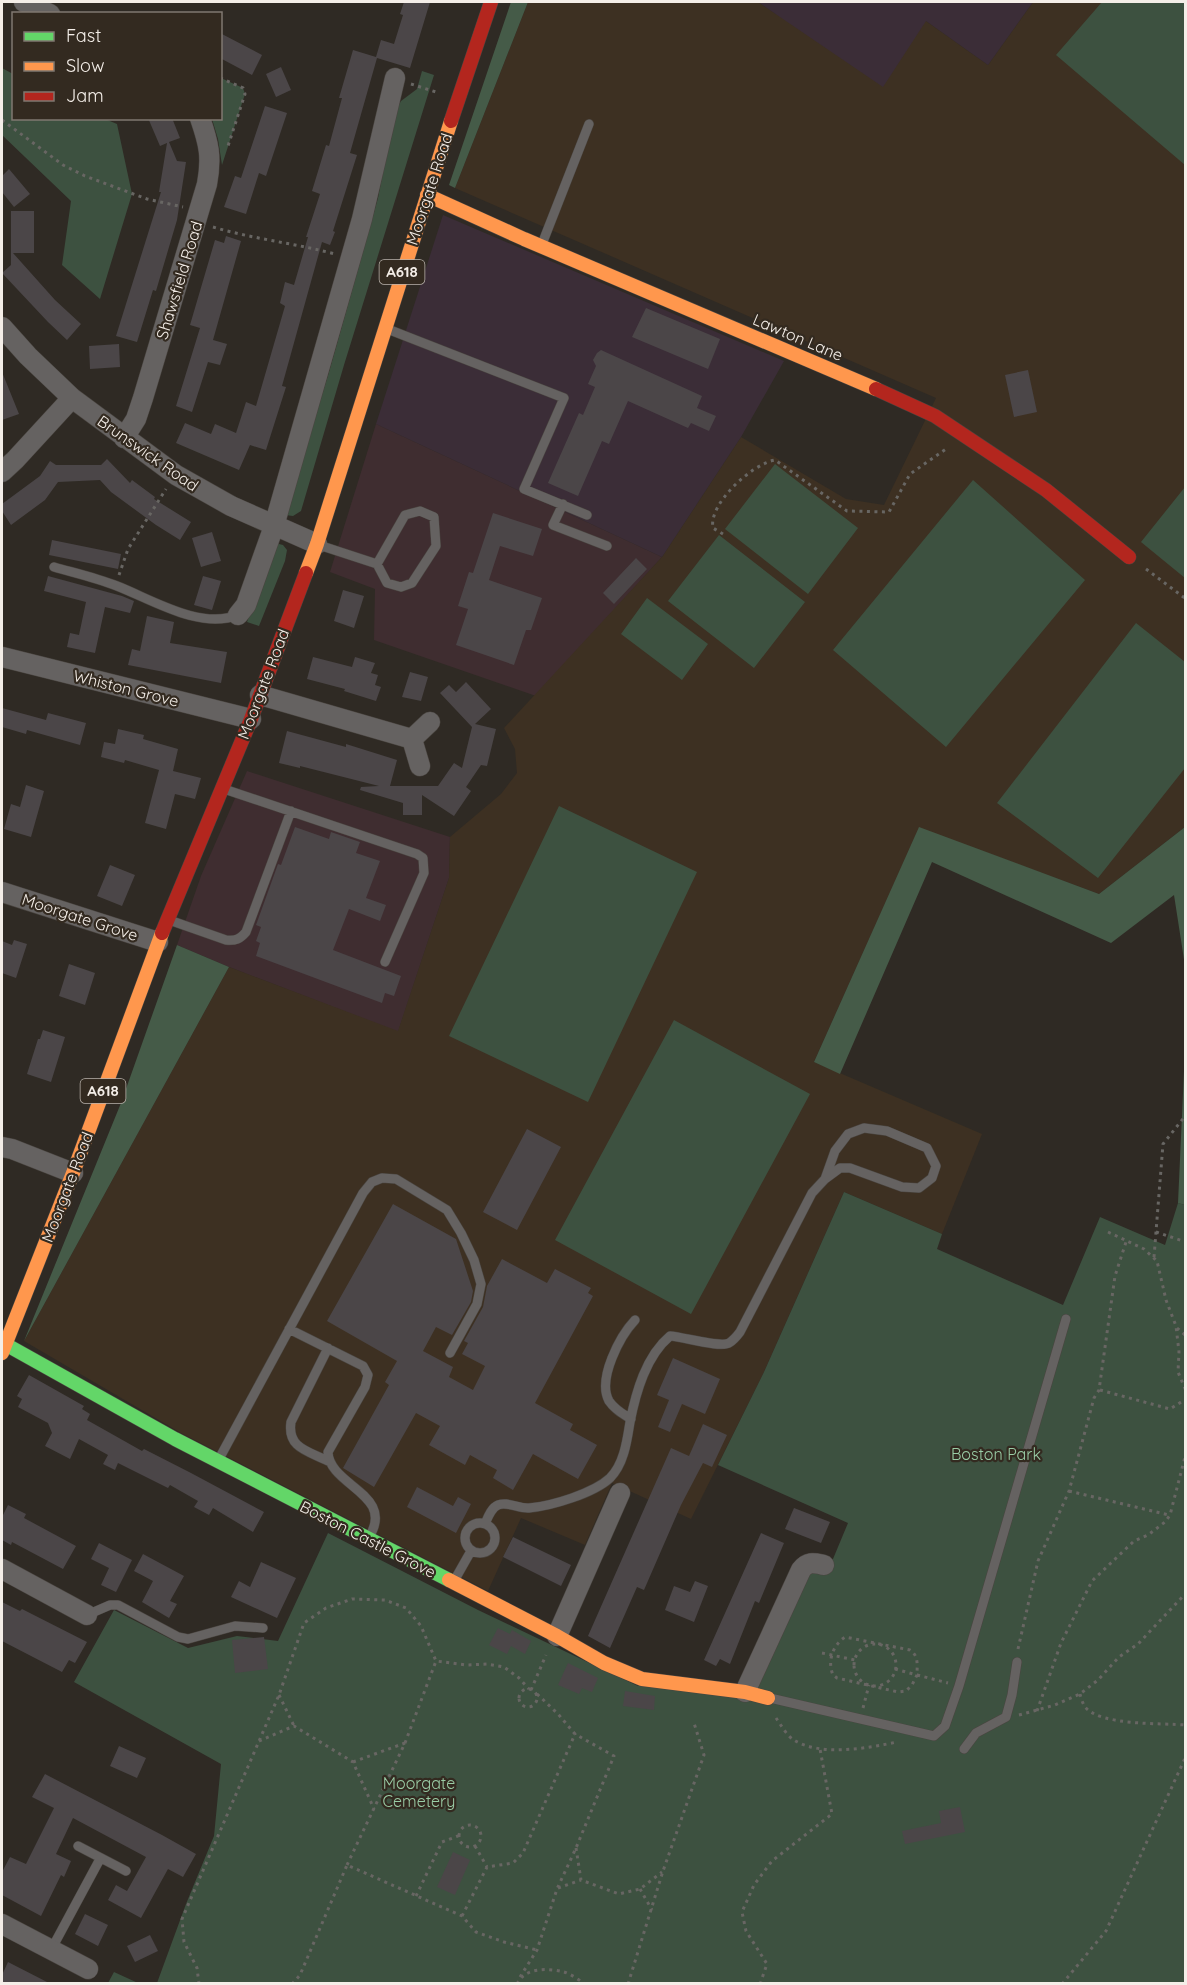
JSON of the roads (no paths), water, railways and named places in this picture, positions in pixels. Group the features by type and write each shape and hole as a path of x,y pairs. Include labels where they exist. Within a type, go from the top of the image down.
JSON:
{"street":[{"path":"24,2 46,12"},
{"name":"Moorgate Road","path":"3,1349 73,1173 158,942 251,718 317,544 490,2"},
{"path":"238,615 246,605 274,526 362,219 395,78"},
{"name":"Shawsfield Road","path":"124,438 136,419 207,184 211,163 201,120"},
{"name":"Lawton Lane","path":"427,195 541,246 847,375 935,416 1047,490 1129,557"},
{"name":"Brunswick Road","path":"2,327 28,356 72,398 176,475 231,507 317,544"},
{"path":"2,472 72,398"},
{"name":"Whiston Grove","path":"2,657 251,718"},
{"path":"260,695 412,740"},
{"path":"412,740 430,722"},
{"path":"412,740 420,766"},
{"name":"Moorgate Grove","path":"2,892 158,942"},
{"path":"2,1147 73,1173"},
{"name":"Boston Castle Grove","path":"3,1349 604,1663 642,1679 745,1692 768,1698"},
{"path":"556,1636 620,1493"},
{"path":"745,1692 801,1570 812,1563 824,1565"},
{"path":"2,1569 87,1615"},
{"path":"2,1924 88,1970"}],"lane":[{"path":"541,246 589,124"},
{"path":"385,328 564,398 524,489 587,514"},
{"path":"563,504 553,525 607,546"},
{"path":"317,544 377,564 387,583 401,587 412,583 436,546 434,517 420,511 405,515 377,564"},
{"path":"54,567 116,585 189,615 217,620 238,615"},
{"path":"222,788 417,854 423,858 424,873 385,962"},
{"path":"167,919 226,940 234,941 240,938 246,932 291,811"},
{"path":"485,1524 492,1510 498,1505 505,1503 516,1508 529,1508 553,1503 598,1487 611,1477 619,1467 635,1399 647,1367 660,1345 670,1336 684,1336 713,1344 724,1345 732,1342 745,1322 812,1193 825,1179 840,1168 850,1168 902,1187 919,1188 932,1178 936,1166 927,1148 887,1131 864,1128 848,1134 835,1151 825,1179"},
{"path":"218,1461 363,1193 372,1182 382,1178 396,1179 447,1210 474,1260 481,1284 477,1304 450,1353"},
{"path":"768,1698 934,1736 945,1726 959,1686 1066,1319"},
{"path":"631,1419 615,1409 608,1400 606,1390 607,1374 616,1348 626,1329 635,1320"},
{"path":"289,1329 363,1366 368,1375 365,1387 328,1452 328,1461"},
{"path":"328,1348 291,1422 290,1433 294,1442 328,1461 335,1470 366,1496 376,1517 375,1527 368,1539"},
{"path":"476,1524 485,1524 490,1526 495,1535 494,1545 491,1550 482,1554 471,1551 465,1539 468,1529 476,1524"},
{"path":"453,1583 471,1551"},
{"path":"87,1615 110,1605 118,1605 188,1640 234,1626 262,1628"},
{"path":"964,1749 976,1733 1006,1717 1017,1662"},
{"path":"78,1846 126,1871"},
{"path":"51,1950 100,1859"}],"park label":[{"name":"Boston Park","path":"996,1454"},
{"name":"Moorgate Cemetery","path":"419,1792"}]}
